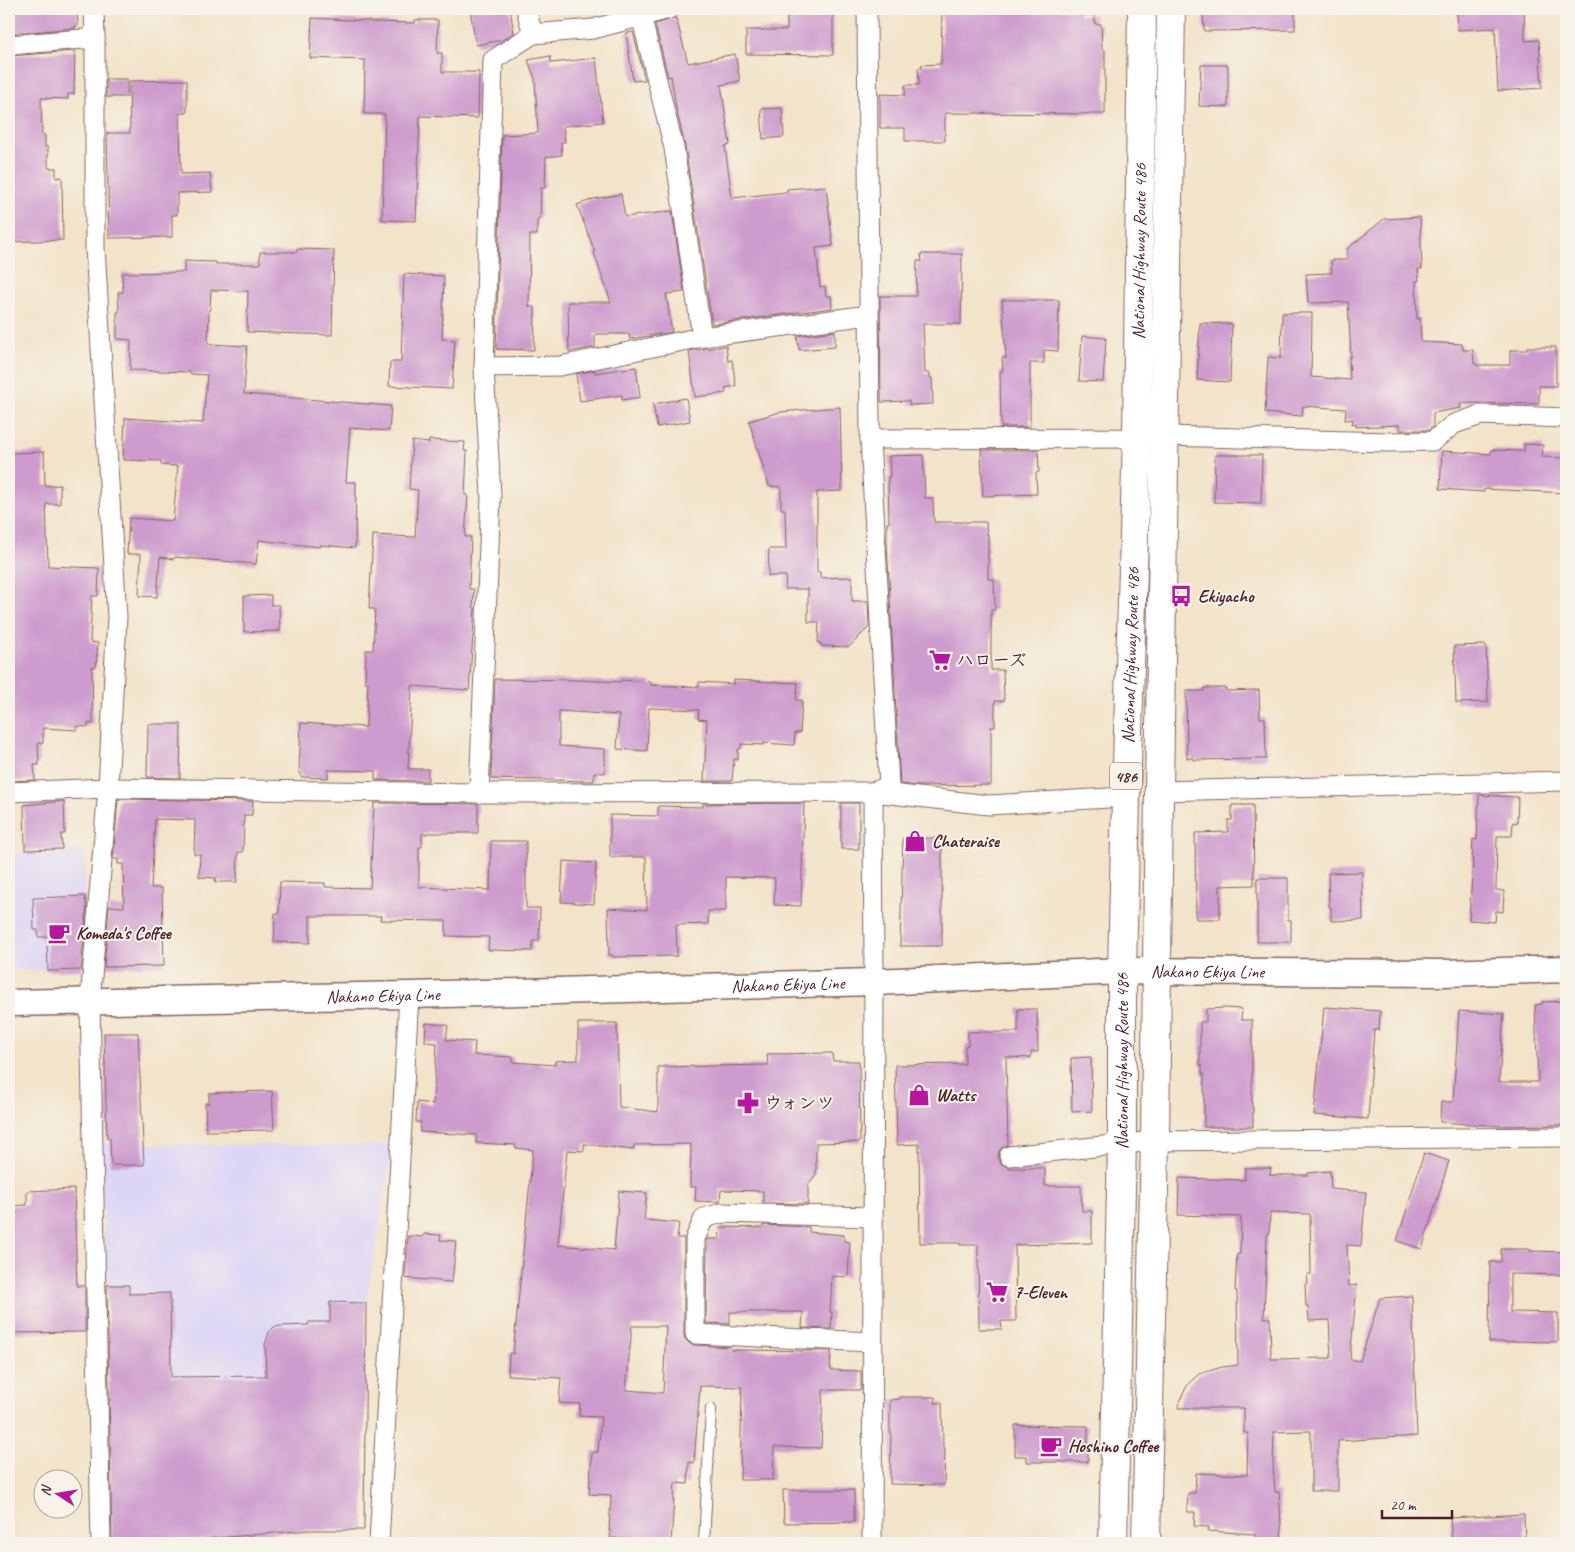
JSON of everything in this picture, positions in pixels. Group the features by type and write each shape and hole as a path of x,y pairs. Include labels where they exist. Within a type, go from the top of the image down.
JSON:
{"highway":[{"name":"National Highway Route 486","path":"1114,1543 1122,1144 1122,971 1136,438 1142,9"},
{"name":"National Highway Route 486","path":"1146,1543 1156,1142 1159,791 1171,9"}],"main road":[{"name":"Nakano Ekiya Line","path":"9,1003 410,995 874,982 1122,971 1444,973 1566,969"}],"street":[{"path":"94,9 95,248 117,617 108,788 90,1001 102,1543"},
{"path":"526,9 532,34"},
{"path":"479,792 491,496 484,367 493,60 532,34 593,29 669,9"},
{"path":"867,9 870,439 889,786 873,792"},
{"path":"641,16 674,148 702,337"},
{"path":"9,45 95,38"},
{"path":"484,367 560,366 702,337 869,315"},
{"path":"870,439 1136,438 1165,436 1389,442 1434,441 1454,424 1481,415 1566,418"},
{"path":"1159,791 1566,781"},
{"path":"9,792 108,788 479,792 873,792 989,805 1126,797"},
{"path":"872,1543 873,792"},
{"path":"379,1543 410,995"},
{"path":"1009,1156 1156,1142 1566,1137"},
{"path":"872,1218 722,1212 704,1218 695,1239 695,1334 872,1342"}],"lane":[{"path":"704,1543 711,1409"}],"shaded area":[{"path":"84,848 85,896 81,970 9,969 9,853"},
{"path":"100,1144 393,1145 366,1303 364,1530 311,1530 159,1543 112,1543 107,1285"}],"building":[{"path":"9,9 77,9 78,26 75,26 75,28 9,34"},
{"path":"470,9 510,9 514,33 502,40 476,45"},
{"path":"787,9 833,9 833,55 746,54 746,30 787,30"},
{"path":"942,9 1078,9 1080,15 1095,15 1095,24 1101,24 1102,50 1105,50 1105,114 945,113 945,141 905,141 905,128 880,128 880,94 905,95 905,85 919,85 918,68 922,68 921,65 941,64"},
{"path":"1232,9 1295,9 1295,30 1204,31 1203,13 1232,13"},
{"path":"1457,9 1524,9 1525,41 1539,40 1542,88 1498,91 1495,28 1458,30"},
{"path":"312,18 415,23 415,20 438,20 437,53 442,53 442,72 479,72 478,118 420,116 416,221 382,220 385,114 364,114 365,60 310,58"},
{"path":"676,18 688,63 735,54 740,81 721,85 730,145 725,146 732,198 787,192 787,189 826,186 833,246 816,248 820,287 825,286 826,296 831,296 832,308 712,324 685,146 671,76 668,77 655,24"},
{"path":"633,32 645,80 633,81 626,33"},
{"path":"75,51 74,94 68,94 68,99 41,98 42,135 45,135 45,147 48,147 48,168 56,168 56,178 62,177 63,240 9,242 9,56"},
{"path":"550,56 551,63 596,58 603,122 563,126 565,142 561,142 562,155 546,157 545,188 541,188 540,219 537,219 537,235 530,235 529,307 535,307 534,350 496,349 502,135 538,133 535,79 528,60"},
{"path":"1201,65 1228,65 1228,107 1199,106"},
{"path":"106,79 127,79 127,97 106,97"},
{"path":"187,80 187,113 180,113 181,174 210,173 212,192 177,193 177,215 172,215 172,237 109,238 107,133 130,133 129,81"},
{"path":"782,108 784,137 763,139 761,109"},
{"path":"621,194 625,217 672,211 684,292 666,294 672,332 630,339 629,334 595,334 595,347 569,352 568,302 611,302 577,205 594,199"},
{"path":"1420,217 1422,269 1418,269 1419,281 1416,281 1417,319 1420,318 1421,342 1462,344 1463,350 1473,350 1474,363 1476,365 1510,365 1510,350 1527,350 1527,347 1556,347 1556,386 1539,386 1539,404 1460,403 1461,408 1433,413 1433,426 1429,430 1400,430 1400,425 1356,427 1356,423 1352,424 1353,419 1345,420 1346,409 1303,406 1302,416 1265,413 1268,357 1281,358 1282,313 1312,313 1311,377 1350,380 1349,357 1351,357 1348,302 1308,303 1306,274 1332,273 1331,260 1347,260 1347,249 1384,219"},
{"path":"297,249 334,250 332,335 247,332 248,291 211,290 208,344 247,346 244,394 391,406 389,431 350,428 346,482 356,482 355,548 320,545 320,547 259,540 256,564 160,557 157,597 139,596 141,554 127,554 129,518 173,521 178,466 161,465 161,461 123,460 125,418 203,423 207,375 190,374 190,372 130,370 131,340 117,339 118,292 123,292 122,273 184,272 184,261 216,262 216,264 260,264 260,252 297,252"},
{"path":"921,254 962,254 961,324 923,324 925,373 930,373 930,378 932,378 933,404 909,405 909,401 881,402 880,296 916,296 917,261 922,261"},
{"path":"404,274 444,276 442,339 455,340 452,389 389,386 390,362 401,362"},
{"path":"1002,300 1059,300 1058,351 1044,350 1044,363 1030,363 1030,427 1001,427 1000,371 1003,371 1002,358 1006,358"},
{"path":"1200,323 1232,324 1230,382 1197,380"},
{"path":"835,331 835,347 799,350 797,336"},
{"path":"1082,336 1106,338 1103,382 1079,381"},
{"path":"726,346 728,361 732,360 736,386 725,388 726,393 695,397 689,351"},
{"path":"636,367 640,397 622,400 622,395 580,401 576,374 595,370 595,373"},
{"path":"686,398 690,421 657,427 653,404"},
{"path":"840,407 842,491 817,492 817,572 820,572 820,578 852,577 852,601 868,601 869,627 849,647 821,646 821,643 818,643 819,622 808,622 808,589 785,589 786,576 768,576 769,549 786,549 785,509 781,509 781,487 769,486 749,421 780,412"},
{"path":"429,440 465,442 464,451 467,451 465,495 468,495 465,537 471,537 469,589 474,589 473,607 475,608 469,690 412,686 408,769 428,769 428,781 375,780 375,771 328,770 328,778 301,777 301,773 299,773 301,723 366,727 368,682 365,682 366,650 373,650 375,609 369,609 373,535 415,537 418,490 409,489 412,441 429,443"},
{"path":"1524,444 1543,445 1542,457 1566,458 1566,493 1484,489 1484,492 1440,489 1442,451 1491,454 1491,450 1524,451"},
{"path":"981,450 1038,450 1037,494 983,496"},
{"path":"44,452 45,486 60,485 60,504 46,504 48,566 99,568 98,596 92,596 90,642 98,643 96,667 92,667 93,724 88,723 88,727 77,726 77,730 43,728 43,743 38,743 39,765 34,765 35,780 9,781 9,453"},
{"path":"923,455 925,498 933,498 934,522 986,522 988,534 988,579 994,579 995,610 991,610 991,670 1003,670 1004,701 995,701 995,727 991,727 991,785 920,786 900,784 887,542 887,523 889,523 889,456"},
{"path":"1215,455 1262,455 1261,503 1214,502"},
{"path":"271,595 271,605 279,605 280,631 244,632 244,596"},
{"path":"1486,645 1488,702 1456,703 1454,646"},
{"path":"495,679 621,682 621,680 651,682 651,685 699,687 699,682 734,684 734,680 798,683 796,700 802,700 800,733 795,733 794,745 741,744 741,749 738,749 738,760 734,759 732,781 704,781 707,720 698,719 699,710 649,708 647,751 617,749 619,715 559,711 559,746 605,749 605,773 594,772 594,781 491,779"},
{"path":"1204,688 1226,688 1226,691 1259,690 1260,718 1265,718 1266,759 1193,760 1193,758 1187,758 1186,691 1204,691"},
{"path":"148,724 181,724 180,778 147,777"},
{"path":"1479,795 1518,797 1517,823 1513,822 1512,836 1497,836 1496,890 1504,891 1503,912 1496,911 1495,922 1469,920 1473,839 1477,840"},
{"path":"118,799 253,801 252,815 244,815 243,852 238,852 237,882 215,882 216,878 199,877 200,854 194,854 195,820 155,819 151,888 162,888 164,966 104,967 109,906 124,907 123,864 118,864 118,859 113,859"},
{"path":"64,801 65,834 61,834 62,849 25,850 24,805"},
{"path":"374,803 478,804 478,833 422,834 422,847 419,847 419,887 490,890 491,841 526,841 526,908 540,908 539,941 533,941 532,951 488,950 489,937 446,936 446,921 380,920 381,916 310,916 310,943 274,942 275,913 279,914 280,882 325,883 325,887 370,888"},
{"path":"804,803 801,906 774,905 775,878 726,877 726,911 708,911 708,924 676,925 677,956 613,957 613,955 609,955 608,908 647,910 646,857 610,857 610,815 658,816 658,806 703,807 703,804"},
{"path":"841,803 859,803 859,849 841,849"},
{"path":"1232,805 1253,805 1254,885 1220,886 1220,919 1196,919 1195,833 1228,832 1228,820 1232,820"},
{"path":"903,838 942,838 942,946 900,946"},
{"path":"563,861 596,863 594,904 561,902"},
{"path":"1362,872 1363,920 1331,921 1328,873"},
{"path":"1257,878 1288,878 1288,920 1291,920 1291,942 1257,942"},
{"name":"Komeda's Coffee","path":"85,896 87,905 81,970 48,971 47,937 38,937 38,930 34,930 33,898"},
{"path":"1566,1001 1566,1125 1501,1126 1440,1122 1441,1102 1453,1102 1459,1011 1504,1014 1499,1082 1538,1082 1535,1005 1542,1004 1542,1002"},
{"path":"1324,1007 1380,1011 1379,1030 1374,1030 1368,1119 1314,1115"},
{"path":"1018,1009 1037,1009 1038,1052 1031,1052 1031,1058 1006,1057 1008,1145 999,1151 998,1158 1000,1163 1008,1168 1045,1168 1045,1186 1081,1186 1082,1211 1092,1211 1092,1243 1015,1245 1016,1321 1001,1321 1002,1329 979,1329 978,1245 920,1243 919,1144 897,1145 895,1065 965,1064 965,1046 968,1045 968,1032 1018,1032"},
{"path":"1206,1009 1242,1009 1241,1020 1252,1020 1253,1127 1204,1127 1204,1074 1202,1074 1202,1065 1200,1065 1200,1022 1206,1022"},
{"path":"426,1023 448,1025 446,1040 475,1042 474,1055 513,1057 513,1062 555,1065 555,1061 578,1060 578,1023 617,1023 619,1107 658,1112 658,1067 768,1065 767,1054 832,1053 833,1061 859,1061 860,1142 816,1143 816,1174 808,1185 808,1204 763,1203 763,1191 721,1190 720,1202 695,1201 696,1187 690,1187 691,1144 634,1145 633,1150 584,1144 584,1151 567,1150 558,1245 614,1250 619,1191 647,1193 644,1220 679,1223 677,1238 684,1238 684,1334 685,1339 689,1343 694,1345 730,1347 731,1350 831,1351 830,1370 861,1371 861,1390 823,1390 821,1448 774,1447 773,1480 740,1480 742,1387 700,1386 694,1463 689,1462 688,1484 675,1483 671,1543 610,1538 611,1495 589,1494 592,1452 598,1452 601,1417 579,1416 580,1404 559,1403 561,1378 508,1375 509,1353 513,1354 533,1150 515,1148 516,1145 476,1143 476,1135 420,1132 421,1122 416,1122 417,1102 433,1104 437,1043 425,1042","holes":["632,1326 666,1326 663,1393 626,1390"]},
{"path":"104,1033 138,1033 144,1165 111,1165 110,1138 107,1138"},
{"path":"1091,1057 1092,1111 1072,1112 1071,1058"},
{"path":"272,1091 274,1130 206,1131 205,1103 209,1103 209,1093"},
{"path":"1424,1153 1449,1161 1422,1249 1397,1241"},
{"path":"1245,1168 1271,1168 1270,1175 1308,1175 1308,1173 1330,1171 1331,1189 1366,1192 1361,1246 1347,1245 1349,1286 1357,1285 1350,1359 1360,1361 1380,1298 1412,1296 1417,1436 1338,1441 1338,1491 1311,1491 1311,1431 1274,1432 1273,1465 1275,1492 1279,1492 1282,1543 1255,1543 1255,1534 1208,1531 1209,1527 1194,1526 1195,1512 1187,1512 1188,1493 1195,1493 1196,1473 1247,1475 1248,1433 1244,1433 1244,1408 1178,1408 1189,1383 1199,1374 1222,1367 1238,1365 1237,1291 1235,1291 1237,1254 1240,1254 1241,1217 1178,1215 1179,1178 1245,1180","holes":["1270,1213 1310,1214 1311,1274 1307,1274 1308,1284 1305,1284 1306,1306 1308,1306 1309,1321 1329,1320 1331,1358 1271,1359 1270,1318 1264,1318 1267,1235 1269,1235"]},
{"path":"74,1189 77,1286 85,1286 85,1332 9,1333 9,1206 27,1205 27,1191"},
{"path":"763,1225 809,1227 809,1232 844,1235 844,1241 850,1242 848,1277 832,1276 831,1329 802,1328 803,1312 730,1312 730,1324 706,1323 707,1239 719,1239 720,1227 763,1228"},
{"path":"424,1234 441,1235 440,1240 456,1241 452,1282 405,1278 408,1236 423,1237"},
{"path":"1501,1249 1566,1252 1566,1275 1510,1274 1510,1312 1558,1313 1558,1342 1489,1342 1490,1262 1501,1262"},
{"path":"107,1285 129,1285 129,1294 170,1293 171,1377 266,1376 265,1345 269,1332 274,1327 308,1325 309,1322 330,1322 330,1302 366,1303 364,1530 309,1530 159,1543 112,1543"},
{"path":"900,1397 935,1397 935,1403 942,1403 943,1448 945,1448 944,1485 890,1484 890,1400 900,1399"},
{"name":"Hoshino Coffee","path":"1015,1425 1088,1426 1088,1462 1027,1462 1027,1456 1015,1456"},
{"path":"783,1490 854,1490 854,1522 784,1523"},
{"path":"1524,1514 1525,1543 1452,1543 1450,1518"}],"place":[{"name":"Ekiyacho","path":"1181,596"},
{"name":"ハローズ","path":"940,660"},
{"name":"Chateraise","path":"915,841"},
{"name":"Komeda's Coffee","path":"59,933"},
{"name":"Watts","path":"919,1095"},
{"name":"ウォンツ","path":"748,1103"},
{"name":"7-Eleven","path":"997,1292"},
{"name":"Hoshino Coffee","path":"1051,1446"}]}
